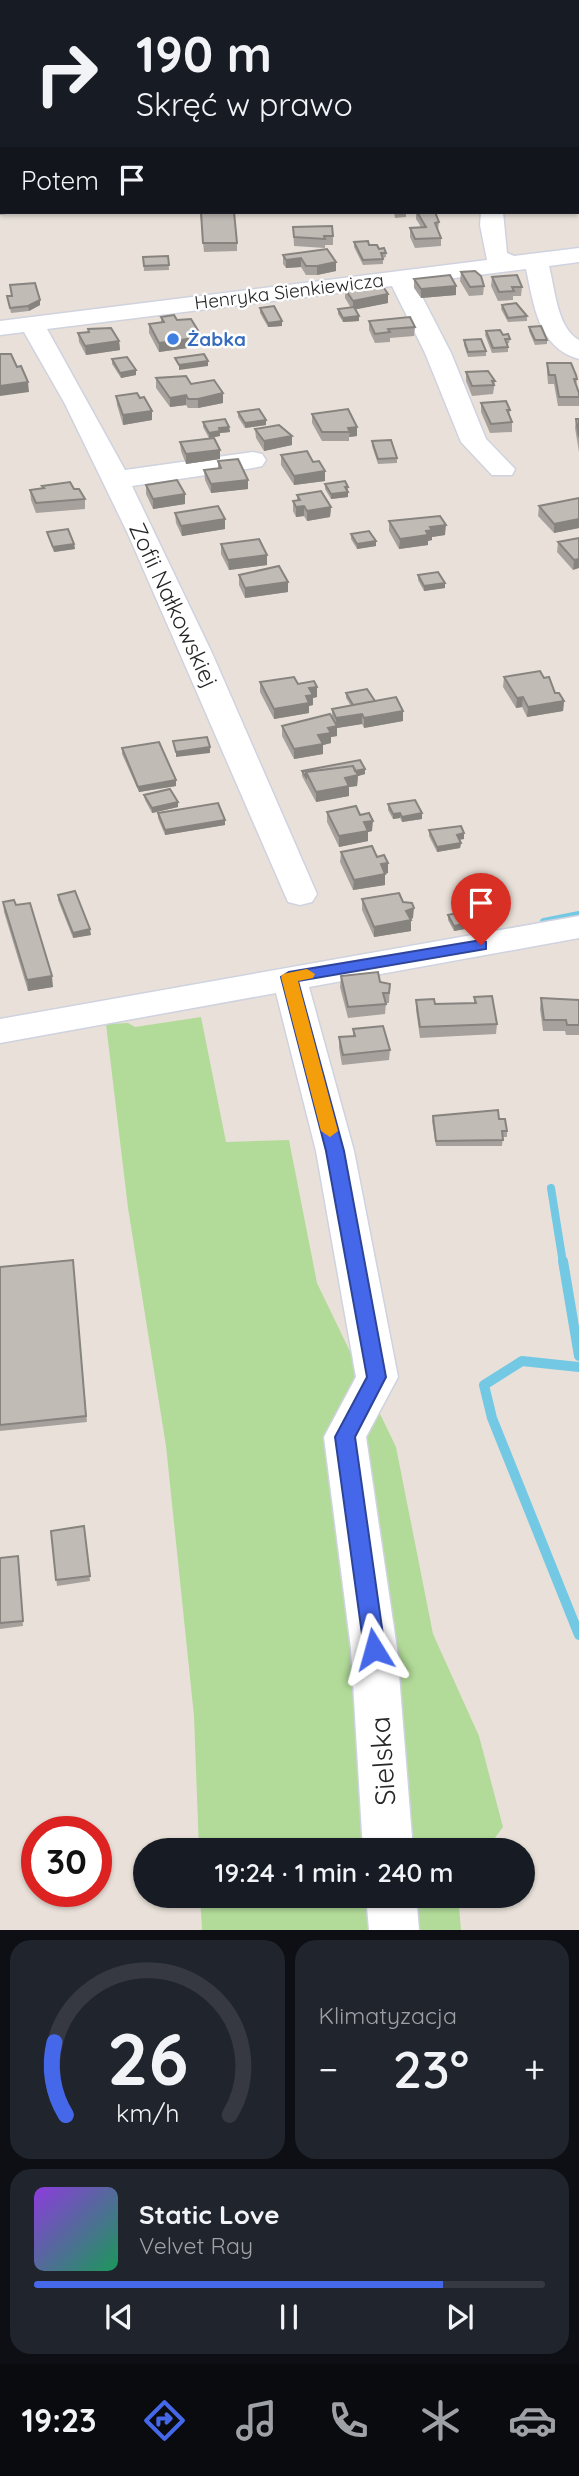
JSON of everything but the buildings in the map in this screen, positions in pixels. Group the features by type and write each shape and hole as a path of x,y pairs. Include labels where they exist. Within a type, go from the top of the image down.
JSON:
{"street":[{"path":"492,214 496,256 509,263 517,250 511,225"},
{"path":"511,225 547,249 579,254"},
{"name":"Henryka Sienkiewicza","path":"0,328 579,254"},
{"path":"536,259 548,311 559,339 579,351"},
{"path":"400,277 433,343 474,442 502,468"},
{"name":"Zofii Nałkowskiej","path":"32,324 63,375 233,730 300,894"},
{"path":"114,480 253,460"},
{"path":"0,1031 579,927"},
{"name":"Sielska","path":"289,977 335,1151 377,1377 345,1437 374,1649 387,1838"},
{"path":"392,1908 394,1930"}],"green space":[{"path":"201,1017 226,1142 289,1140 317,1283 396,1447 433,1634 479,1736 503,1827 495,1838 199,1838 194,1716 166,1446 128,1208 106,1024 128,1023 135,1027"},
{"path":"201,1908 459,1908 461,1930 202,1930"}],"waterway":[{"path":"544,922 579,915"},
{"path":"551,1188 563,1263"},
{"path":"563,1261 579,1356"},
{"path":"579,1367 522,1361 484,1385 492,1418 579,1635"}],"slow traffic":[{"path":"307,974 289,977 330,1131"}],"place":[{"name":"Żabka","path":"173,339"}],"route":[{"path":"374,1649 345,1437 377,1377 335,1151 289,977 481,945"}]}
